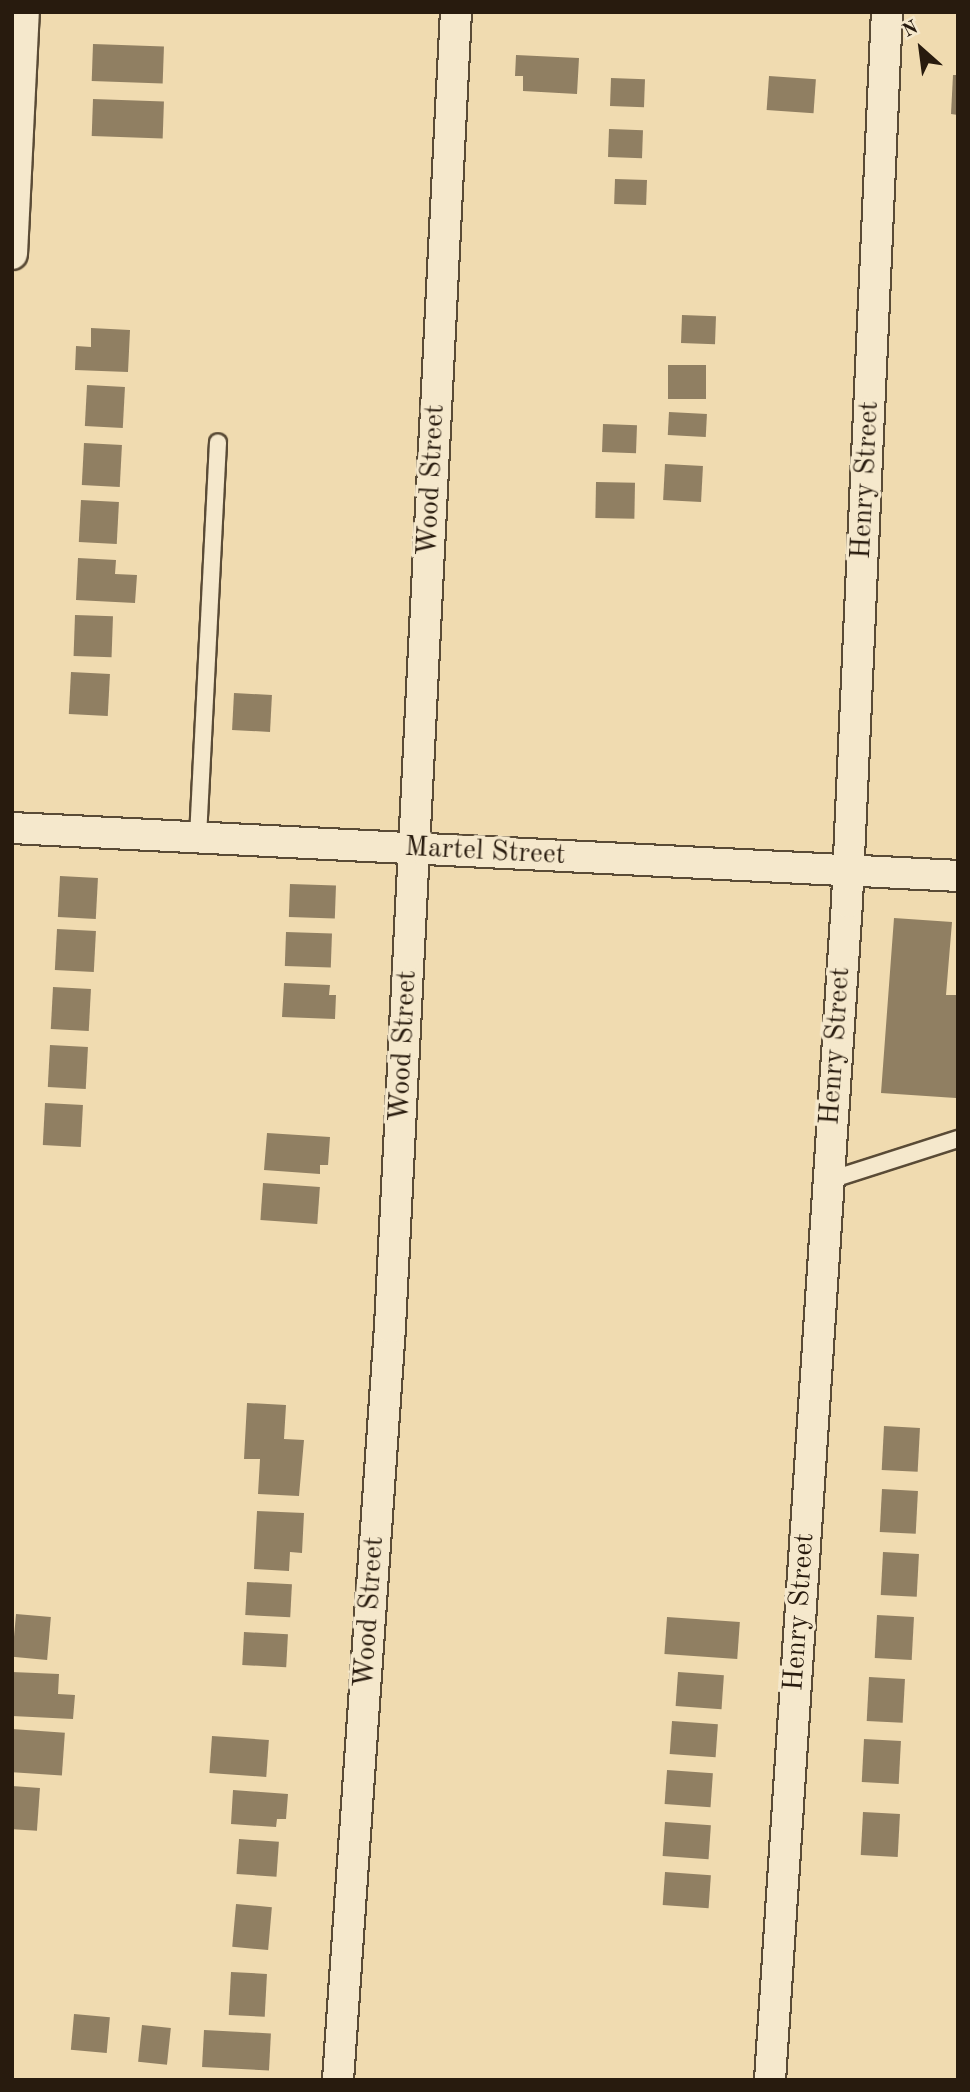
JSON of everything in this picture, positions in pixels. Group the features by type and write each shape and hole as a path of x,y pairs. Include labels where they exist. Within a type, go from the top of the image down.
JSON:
{"street":[{"path":"12,254 24,12"},
{"name":"Wood Street","path":"338,2080 390,1327 456,12"},
{"name":"Henry Street","path":"770,2080 849,868 887,12"},
{"name":"Martel Street","path":"12,828 849,868 958,876"}],"lane":[{"path":"198,837 218,443"},
{"path":"827,1181 958,1139"}],"building":[{"path":"93,44 164,46 163,83 92,81"},
{"path":"516,55 579,58 577,94 523,91 523,76 515,76"},
{"path":"953,75 958,75 958,115 951,114"},
{"path":"769,76 816,79 814,113 767,110"},
{"path":"611,78 645,79 644,107 610,106"},
{"path":"93,99 164,101 163,138 92,136"},
{"path":"609,129 643,130 642,158 608,157"},
{"path":"615,179 647,180 646,205 614,204"},
{"path":"682,315 716,316 715,344 681,343"},
{"path":"91,328 130,330 128,372 75,370 76,346 91,347"},
{"path":"668,365 706,365 706,399 668,399"},
{"path":"87,385 125,387 123,428 85,426"},
{"path":"669,412 707,414 706,437 668,435"},
{"path":"603,424 637,425 636,453 602,452"},
{"path":"84,443 122,445 120,487 82,485"},
{"path":"665,464 703,466 701,502 663,500"},
{"path":"596,482 635,483 634,519 595,518"},
{"path":"81,500 119,502 117,544 79,542"},
{"path":"78,558 116,560 115,574 137,575 135,603 76,600"},
{"path":"75,615 113,616 112,657 74,656"},
{"path":"71,672 110,674 108,716 69,714"},
{"path":"234,693 272,695 270,732 232,730"},
{"path":"60,876 98,878 96,919 58,917"},
{"path":"290,884 336,886 335,919 289,917"},
{"path":"894,918 952,922 946,995 958,995 956,1098 881,1093"},
{"path":"57,929 96,931 94,972 55,970"},
{"path":"286,932 332,934 331,968 285,966"},
{"path":"284,983 330,985 329,995 336,995 335,1019 282,1017"},
{"path":"53,987 91,989 89,1031 51,1029"},
{"path":"50,1045 88,1047 86,1089 48,1087"},
{"path":"45,1103 83,1105 81,1147 43,1145"},
{"path":"267,1133 330,1137 328,1165 320,1165 320,1174 264,1170"},
{"path":"263,1183 320,1187 317,1224 260,1220"},
{"path":"247,1403 286,1405 284,1439 304,1440 299,1496 258,1494 260,1459 244,1459"},
{"path":"884,1426 920,1428 918,1472 882,1470"},
{"path":"882,1489 918,1491 916,1534 880,1532"},
{"path":"257,1511 304,1513 302,1553 290,1552 289,1571 254,1569"},
{"path":"883,1552 919,1554 917,1597 881,1595"},
{"path":"247,1582 292,1584 290,1617 245,1615"},
{"path":"16,1614 51,1617 47,1660 12,1657"},
{"path":"877,1615 914,1617 912,1660 875,1658"},
{"path":"667,1617 740,1622 737,1659 664,1654"},
{"path":"244,1632 288,1634 286,1667 242,1665"},
{"path":"12,1672 59,1674 58,1694 75,1695 73,1719 12,1716"},
{"path":"678,1672 724,1675 722,1709 676,1706"},
{"path":"869,1677 905,1679 903,1723 867,1721"},
{"path":"672,1721 718,1724 716,1757 670,1754"},
{"path":"12,1729 65,1733 62,1776 12,1772"},
{"path":"212,1736 269,1740 266,1777 209,1773"},
{"path":"864,1739 901,1741 899,1784 862,1782"},
{"path":"667,1770 713,1773 711,1807 665,1804"},
{"path":"12,1786 40,1788 37,1831 12,1829"},
{"path":"233,1790 288,1794 286,1819 277,1819 276,1827 231,1824"},
{"path":"863,1812 900,1814 898,1857 861,1855"},
{"path":"665,1822 711,1825 709,1859 663,1856"},
{"path":"239,1839 279,1842 276,1877 237,1874"},
{"path":"665,1872 711,1875 709,1908 663,1905"},
{"path":"236,1904 272,1907 268,1950 232,1947"},
{"path":"231,1972 267,1974 265,2017 229,2015"},
{"path":"74,2014 110,2017 107,2053 71,2050"},
{"path":"142,2025 171,2028 167,2065 138,2062"},
{"path":"204,2030 271,2034 269,2070 202,2067"}]}
